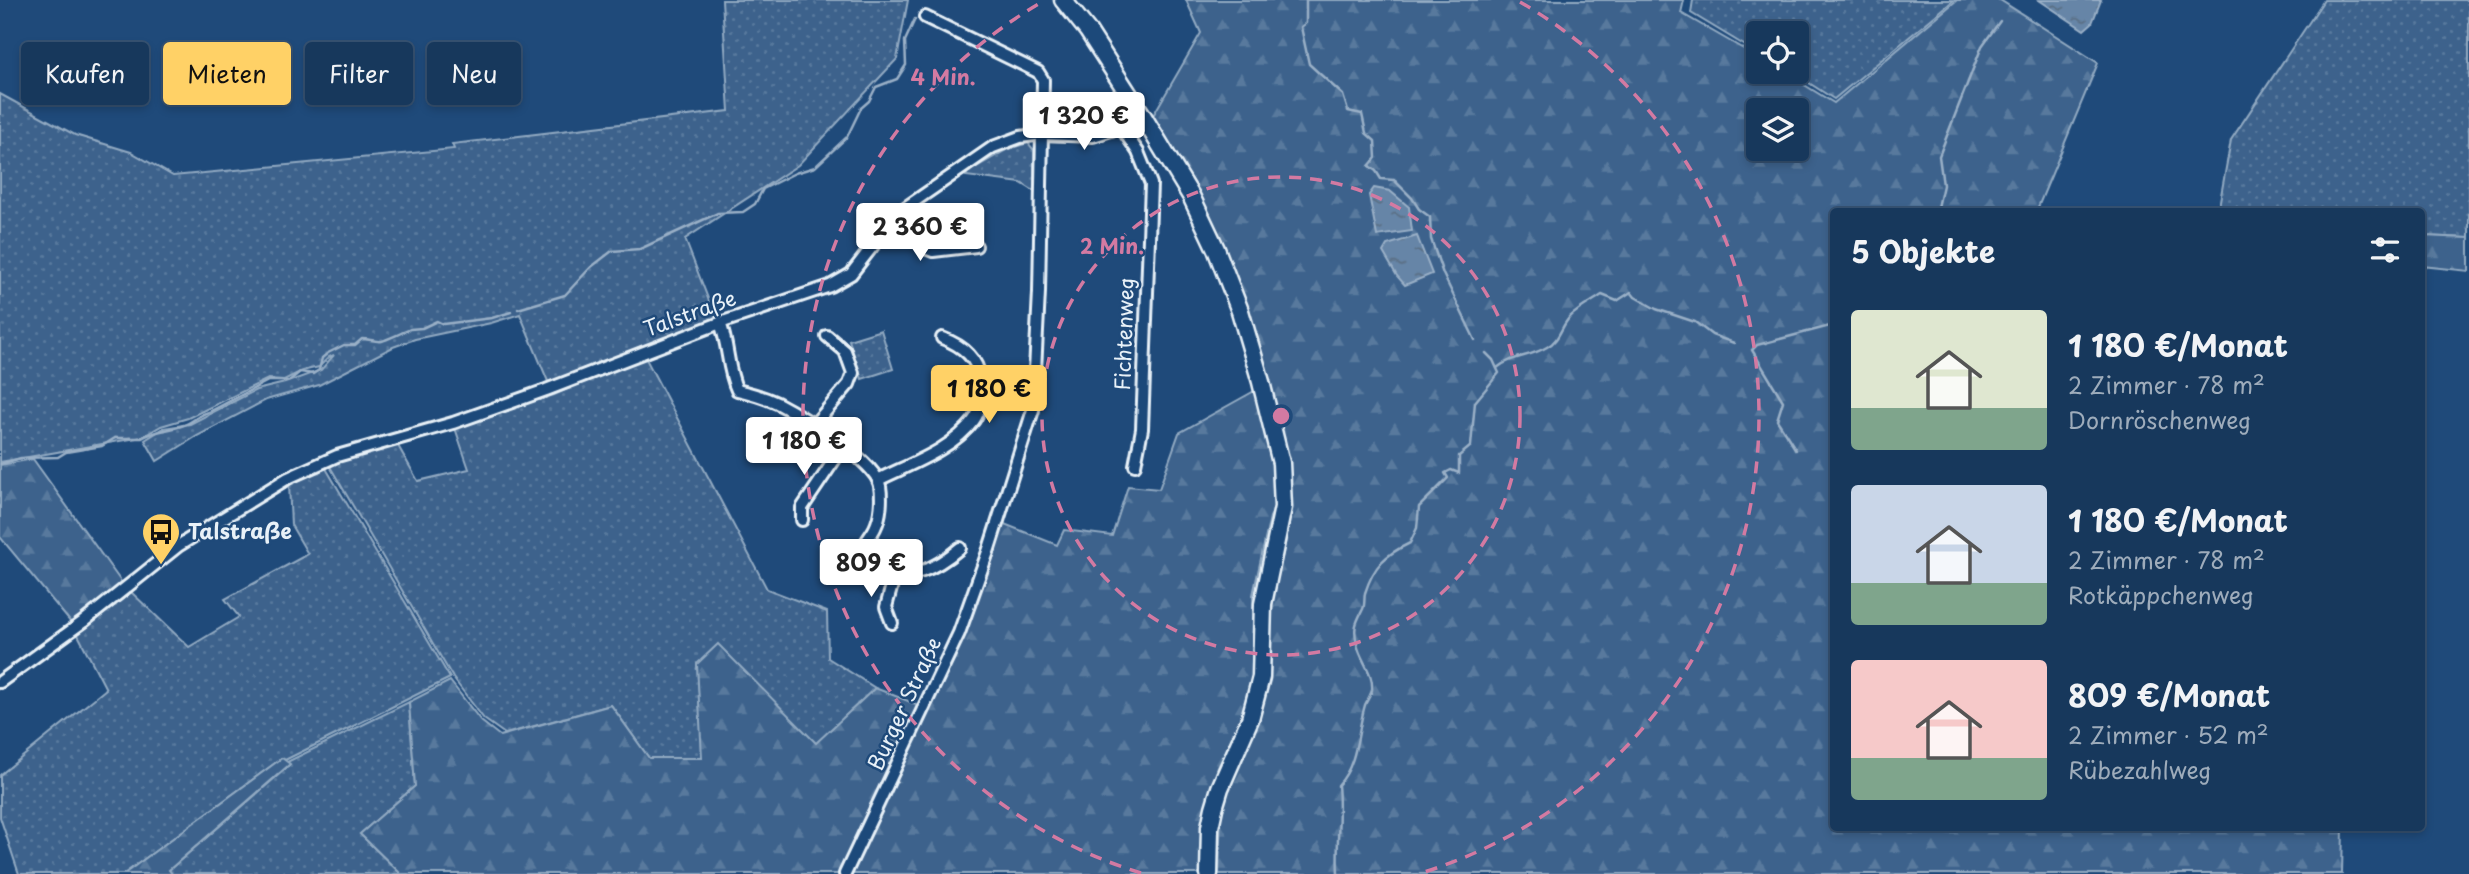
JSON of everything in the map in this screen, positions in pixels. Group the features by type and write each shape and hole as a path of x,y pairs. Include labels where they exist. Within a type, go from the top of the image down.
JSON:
{"street":[{"path":"1063,0 1088,31 1191,196 1231,285 1273,423 1281,463 1283,485 1279,530 1264,589 1263,660 1258,695 1214,808 1209,874"},
{"path":"925,17 1038,72 1043,80 1042,134"},
{"name":"Talstraße","path":"0,682 83,622 178,546 288,478 337,456 465,419 720,323 831,286 851,274 899,212 993,147 1012,138 1042,134 1093,136 1121,127 1142,115"},
{"name":"Fichtenweg","path":"1121,127 1138,152 1151,184 1142,429 1135,465"},
{"name":"Burger Straße","path":"845,874 959,633 994,536 1033,410 1039,304 1042,134"},
{"path":"899,212 923,247 933,251 976,246"},
{"path":"720,323 727,340 737,390 776,403 814,425 864,461 878,480 879,515 876,527 861,551 865,561 895,574 926,572 960,548"},
{"path":"814,425 849,384 853,373 845,351 827,337"},
{"path":"878,480 943,447 975,419 981,390 976,363 968,352 942,338"},
{"path":"803,520 803,508 843,447"},
{"path":"891,623 886,607 895,574"}],"green space":[{"path":"722,0 908,0 897,59 798,165 685,239 717,322 549,384 520,314 415,339 393,347 319,385 266,400 197,436 157,461 145,440 164,428 190,424 256,390 321,370 334,355 319,367 302,371 284,380 268,379 142,437 0,462 0,94 75,135 131,152 173,176 454,149 452,144 729,111"},
{"path":"1186,0 1684,0 1681,13 1746,50 1746,84 1803,84 1834,103 1957,0 2000,0 2098,63 2038,208 1830,208 1830,831 2343,831 2342,874 1219,874 1221,808 1259,716 1267,686 1273,597 1288,531 1290,506 1267,378 1242,293 1198,194 1151,119 1201,33"},
{"path":"1693,0 1954,0 1834,99 1809,83 1809,21 1746,21 1746,46 1691,13"},
{"path":"2324,0 2469,0 2469,238 2425,236 2425,208 2219,208 2231,140"},
{"path":"1028,143 1034,150 1034,191 1021,183 966,176 968,172 1008,149"},
{"path":"2425,236 2469,238 2469,271 2425,266"},
{"path":"881,330 893,369 862,379 849,340"},
{"path":"644,355 767,589 827,612 828,658 875,688 816,744 697,664 703,758 649,758 611,705 505,734 484,719 453,678 328,463 397,444 418,481 469,469 454,425 554,395"},
{"path":"1258,389 1272,463 1276,506 1270,517 1253,595 1255,669 1243,716 1218,767 1204,813 1200,845 1201,874 850,874 973,611 1002,523 1057,545 1064,530 1112,536 1128,486 1159,489 1179,433"},
{"path":"33,459 122,583 72,624 0,537 0,465"},
{"path":"324,465 450,678 285,760 282,758 124,874 19,874 0,817 0,775 106,689 76,631 129,590 189,647 239,617 225,599 308,554 291,525 289,484"},
{"path":"718,644 816,743 875,688 921,706 842,874 401,874 360,834 415,786 409,702 450,681 481,721 500,736 611,705 649,758 702,758 697,664"},
{"path":"409,702 415,786 360,834 401,874 172,874 169,870 290,765 287,762"},
{"path":"282,758 290,764 169,870 172,874 124,874"}],"water":[{"path":"2039,0 2101,0 2092,23 2084,30"},
{"path":"1374,188 1390,191 1409,207 1412,231 1377,236 1369,195"},
{"path":"1417,236 1432,274 1405,285 1383,252 1387,245"}],"waterway":[{"path":"1306,0 1306,23 1301,27 1309,64 1343,95 1348,111 1362,114 1366,133 1375,141 1376,158 1369,166 1381,179 1394,180 1419,209 1430,217 1431,239 1443,274 1475,340"},
{"path":"518,309 565,295 590,268 612,251 640,249 718,213 743,212 755,204 763,189 795,173 815,167 847,137 861,108 869,101 876,87 897,79 906,65 905,41 915,19"},
{"path":"1938,208 1943,185 1939,156 1982,46 2000,21"},
{"path":"1497,368 1551,344 1570,317 1602,295 1617,301 1631,292 1656,309 1695,322 1712,335 1734,343"},
{"path":"0,464 21,458 58,457 66,452 102,446 115,438 142,438 187,424 268,381 289,381 300,372 313,374 319,370 322,358 328,353 344,345 355,345 362,339 382,341 437,321 443,324 492,318 511,312"},
{"path":"1796,450 1777,420 1783,401 1752,350 1757,345 1830,326"},
{"path":"1338,874 1338,785 1350,767 1365,705 1372,690 1371,678 1355,633 1364,607 1365,593 1372,575 1382,562 1410,543 1417,528 1419,507 1448,478 1445,473 1451,470 1459,473 1459,456 1471,446 1475,402 1499,373 1486,353"}],"place":[{"name":"Talstraße","path":"161,566"}]}
